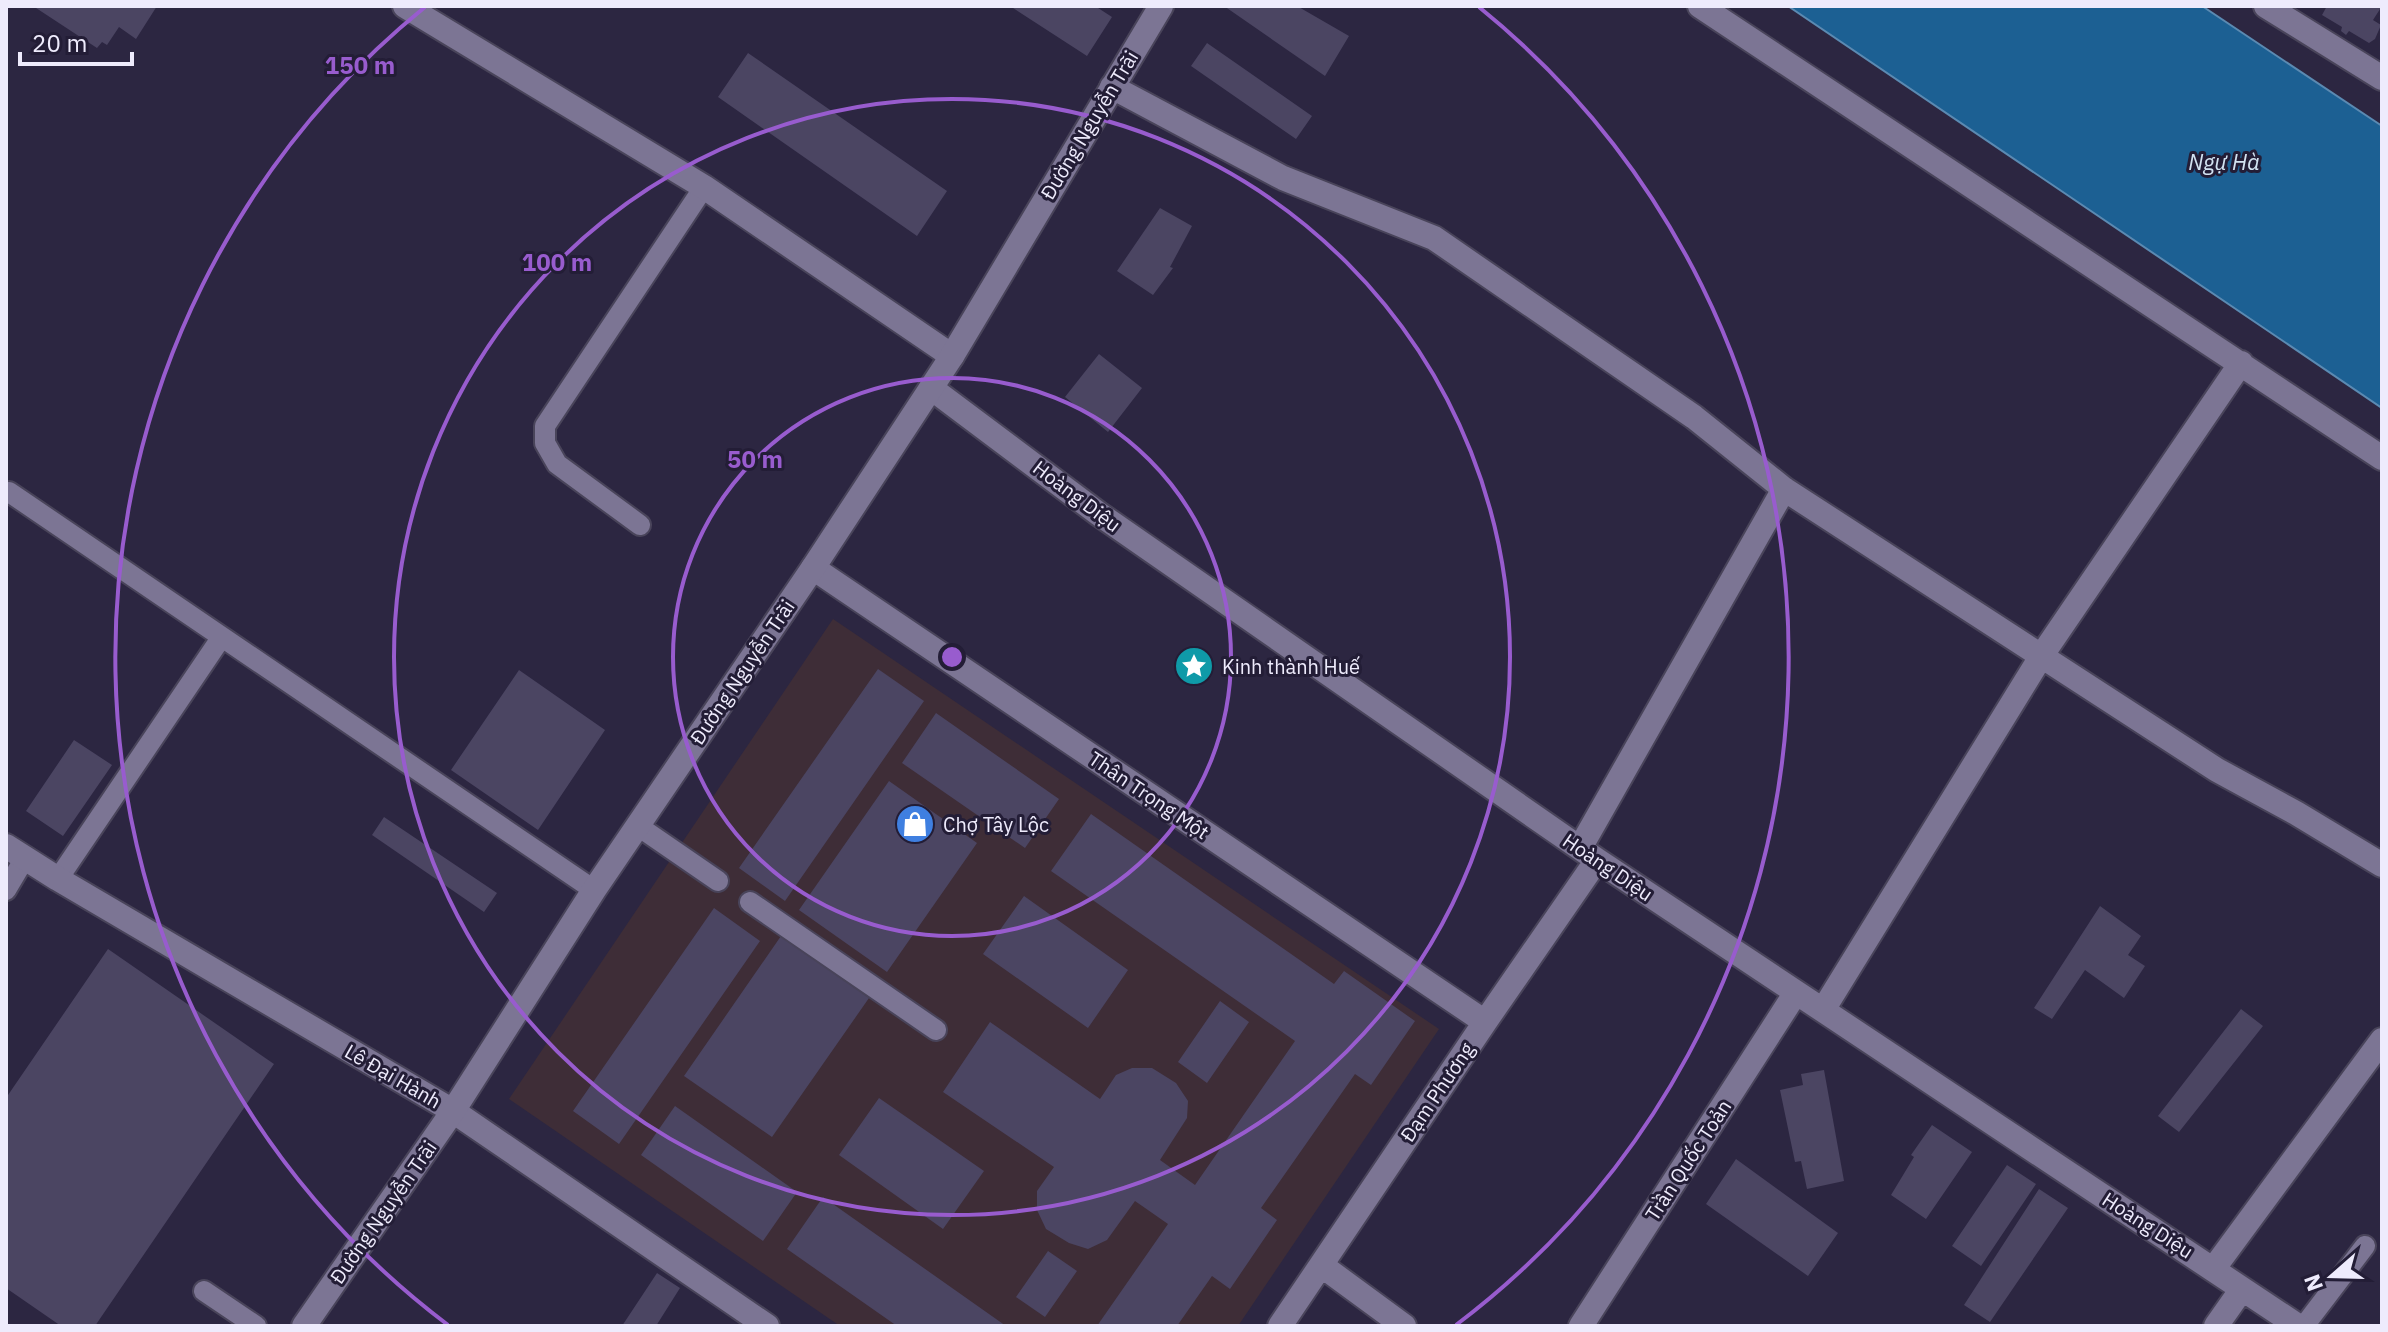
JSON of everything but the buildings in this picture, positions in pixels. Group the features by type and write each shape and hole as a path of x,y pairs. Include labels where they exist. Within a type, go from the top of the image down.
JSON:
{"street":[{"path":"405,6 704,187 952,356"},
{"name":"Đường Nguyễn Trãi","path":"304,1326 453,1111 594,890 813,568 952,356 1161,6"},
{"path":"1700,6 2382,458"},
{"path":"2266,6 2382,78"},
{"path":"1112,87 1283,178 1434,238 1694,417 1784,489 2217,770 2382,865"},
{"path":"1823,1010 2042,655 2241,363"},
{"name":"Hoàng Diệu","path":"931,388 1099,514 1589,854 1795,994 2301,1326"},
{"name":"Đạm Phương","path":"1280,1326 1485,1022 1589,854 1784,489"},
{"name":"Thân Trọng Một","path":"813,568 1485,1022"},
{"name":"Lê Đại Hành","path":"15,852 453,1111 767,1326"},
{"name":"Trần Quốc Toản","path":"1581,1326 1795,994"},
{"path":"2214,1268 2382,1040"},
{"path":"1321,1265 1404,1326"},
{"path":"2216,1326 2242,1289"}],"lane":[{"path":"640,525 557,464 545,443 545,426 704,187"},
{"path":"9,492 594,890"},
{"path":"58,879 221,638"},
{"path":"638,826 718,881"},
{"path":"6,890 15,852"},
{"path":"750,902 936,1030"},
{"path":"2301,1326 2365,1246"},
{"path":"204,1291 256,1326"}],"shaded area":[{"name":"Chợ Tây Lộc","path":"833,619 1439,1029 1238,1326 840,1326 509,1099"}],"water":[{"name":"Ngự Hà","path":"1788,6 2202,6 2382,126 2382,408"}],"place":[{"name":"Kinh thành Huế","path":"1194,666"},
{"name":"Chợ Tây Lộc","path":"915,824"}]}
